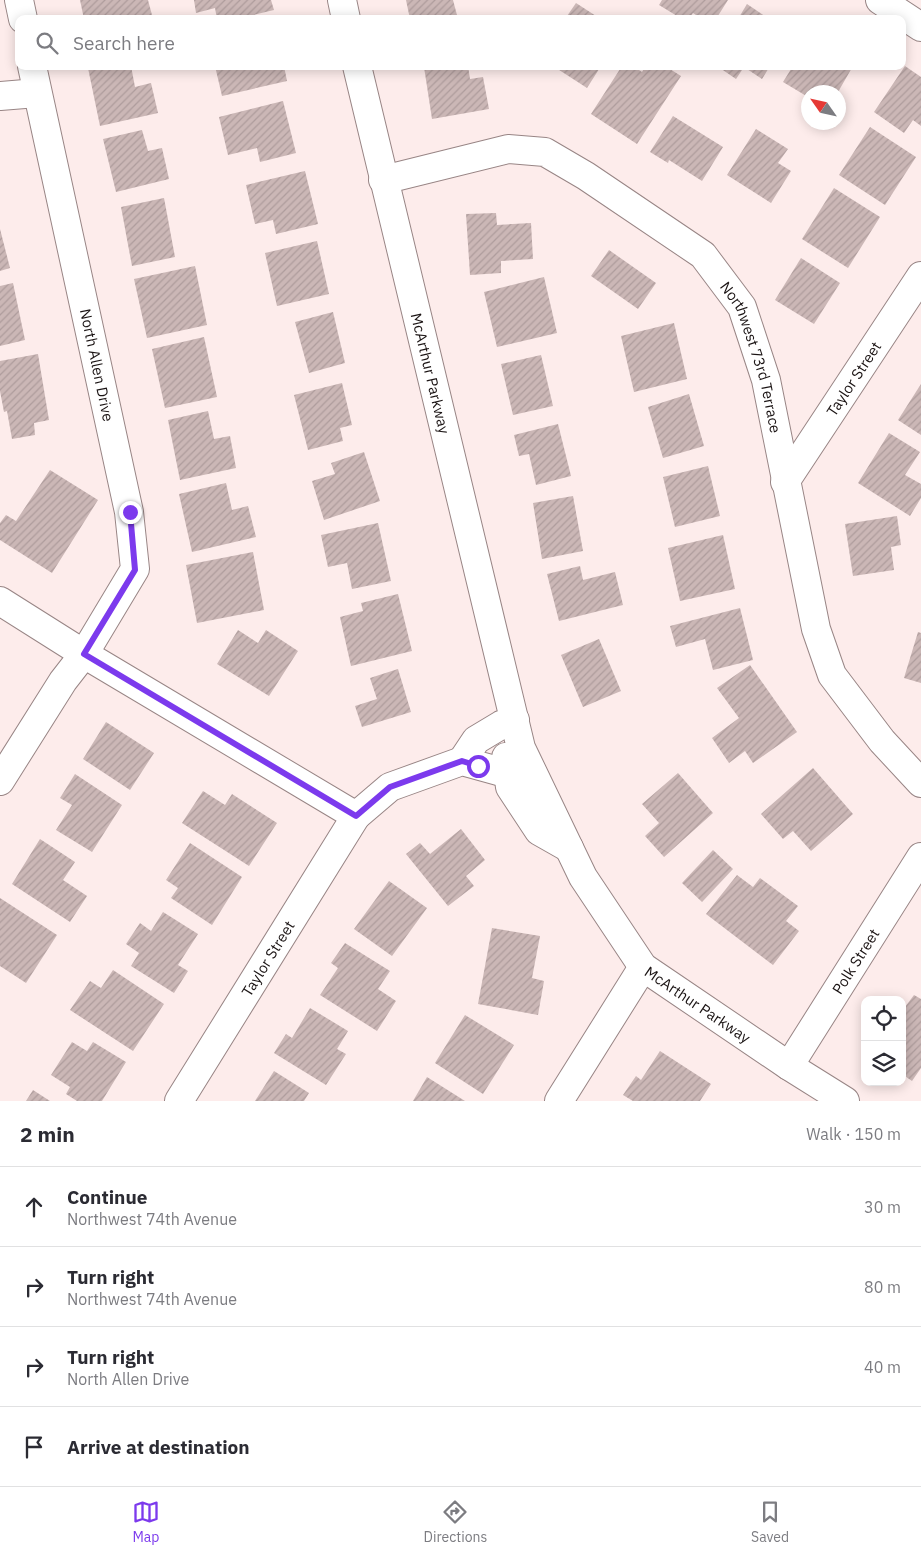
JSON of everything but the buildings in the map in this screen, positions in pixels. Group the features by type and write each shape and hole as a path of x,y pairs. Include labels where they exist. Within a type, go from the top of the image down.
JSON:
{"street":[{"path":"20,0 22,15"},
{"path":"342,0 345,15"},
{"path":"880,0 903,15"},
{"path":"906,17 921,27"},
{"name":"North Allen Drive","path":"0,781 62,681 84,654 135,570 130,512 33,70"},
{"name":"McArthur Parkway","path":"358,70 504,681 508,723 510,788 539,831 569,848"},
{"path":"0,96 37,93"},
{"name":"Northwest 73rd Terrace","path":"384,180 508,149 545,152 586,176 703,255 742,307 766,380 816,629 832,675 882,742 921,783"},
{"name":"Taylor Street","path":"785,482 921,276"},
{"path":"0,602 356,816"},
{"path":"508,723 476,740 462,761 509,774"},
{"name":"McArthur Parkway","path":"508,723 583,877 643,967 789,1066 845,1101"},
{"name":"Taylor Street","path":"179,1101 356,816 390,787 462,761"},
{"name":"Polk Street","path":"789,1066 921,857"},
{"path":"559,1101 643,967"}],"route":[{"path":"130,512 135,570 84,654 356,816 390,787 462,761 478,766"}]}
